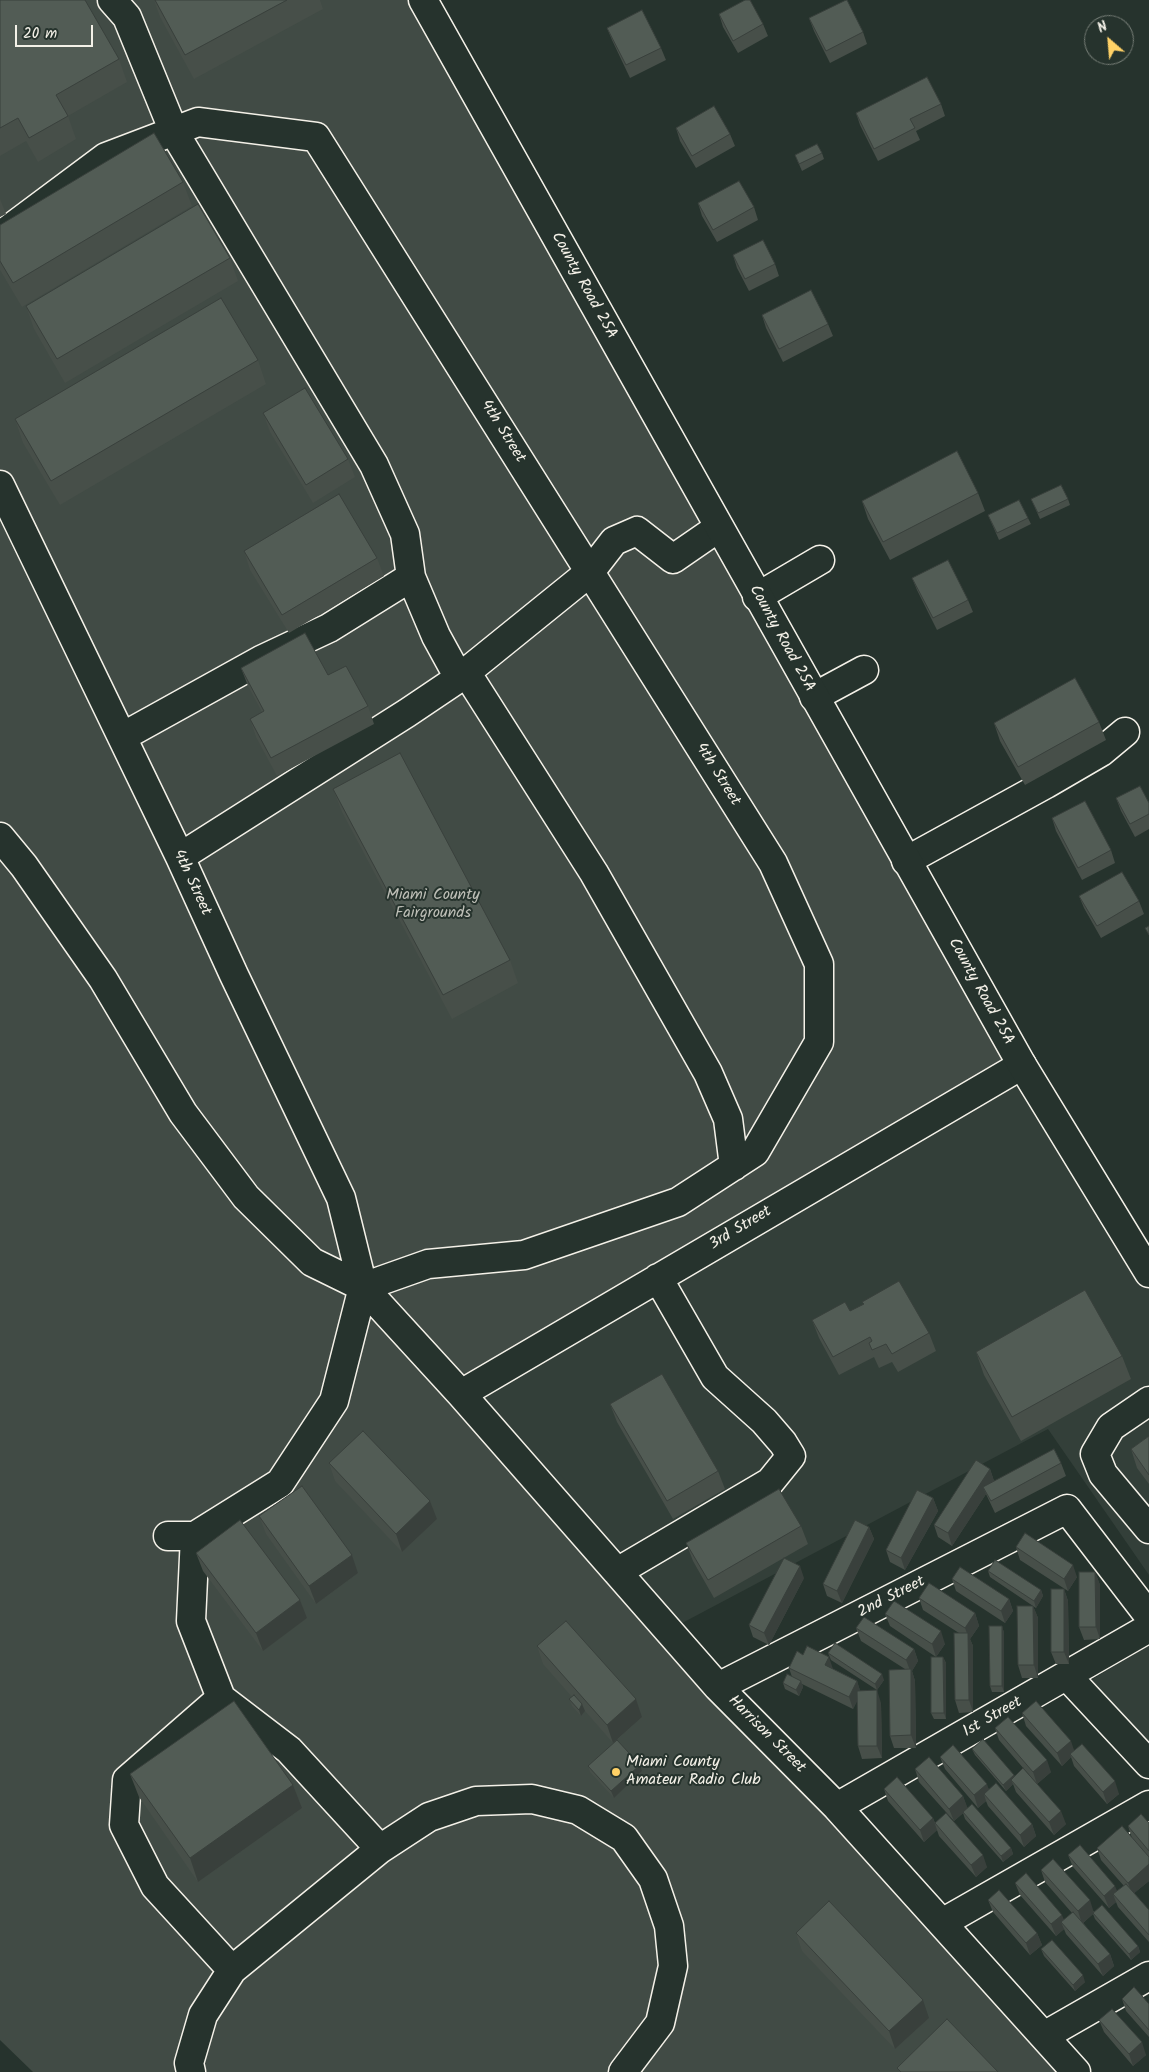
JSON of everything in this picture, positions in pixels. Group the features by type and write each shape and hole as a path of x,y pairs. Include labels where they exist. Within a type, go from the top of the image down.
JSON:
{"main road":[{"path":"0,837 24,866 103,979 183,1113 246,1197 312,1262 363,1287 428,1264 524,1255 678,1202 734,1166 728,1119 708,1073 594,873 436,636 411,577 405,534 374,464 174,132 127,17 112,0"},
{"name":"County Road 25A","path":"423,0 718,528 1022,1065 1149,1273"},
{"name":"4th Street","path":"0,236 106,158 198,122 316,137 773,863 819,964 819,1042 755,1152 734,1166"},
{"name":"4th Street","path":"0,485 341,1198 363,1287"},
{"path":"180,858 407,714 463,675 590,572 614,541 637,531 673,559 718,528"},
{"path":"757,597 820,560"},
{"path":"122,737 262,660 329,628 411,577"},
{"path":"814,697 864,670"},
{"path":"906,861 1101,752 1125,732"},
{"name":"3rd Street","path":"461,1394 1022,1065"},
{"path":"617,1572 770,1482 791,1456 783,1443 764,1421 715,1377 658,1278"},
{"path":"168,1536 195,1536 280,1483 334,1401 363,1287"},
{"name":"Harrison Street","path":"363,1287 461,1394 718,1687 837,1807 1076,2072"},
{"path":"1149,1401 1111,1427 1095,1454 1102,1474 1149,1529"},
{"name":"2nd Street","path":"718,1687 1067,1509 1149,1616"},
{"path":"195,1536 191,1621 222,1698 289,1750 380,1848"},
{"name":"1st Street","path":"837,1807 1149,1628"},
{"path":"1067,1676 1149,1764"},
{"path":"222,1698 127,1780 124,1825 155,1886 232,1970"},
{"path":"191,2072 189,2063 203,2015 232,1970 380,1848 428,1817 476,1801 532,1799 578,1810 624,1838 653,1879 669,1926 673,1966 660,2023 623,2072"},
{"path":"942,1923 1149,1805"},
{"path":"1044,2036 1149,1976"}],"shaded area":[{"path":"1022,1065 1149,1273 1149,1575 1048,1429 669,1630 461,1394"},
{"path":"1149,1645 1149,1744 1091,1680"}],"green space":[{"name":"Miami County Fairgrounds","path":"0,0 423,0 1022,1065 461,1394 1076,2072 33,2072 0,2040"}],"building":[{"path":"0,0 85,0 119,59 56,95 68,116 29,138 18,118 0,128"},
{"path":"155,0 287,0 185,55"},
{"path":"745,0 750,0 763,24 733,41 719,14"},
{"path":"846,0 863,32 826,51 809,18"},
{"path":"642,10 661,48 626,65 607,28"},
{"path":"927,77 941,104 910,119 915,128 874,149 856,113"},
{"path":"714,106 730,134 692,156 676,128"},
{"path":"154,133 183,182 13,283 0,261 0,225"},
{"path":"817,144 822,153 799,164 795,155"},
{"path":"739,181 754,207 713,230 698,203"},
{"path":"198,204 230,258 57,359 26,306"},
{"path":"763,240 775,264 745,279 733,255"},
{"path":"811,290 828,324 779,349 762,315"},
{"path":"221,298 258,360 51,481 15,419"},
{"path":"305,388 348,459 306,485 263,413"},
{"path":"957,451 978,493 883,542 862,501"},
{"path":"1061,485 1068,499 1038,513 1031,499"},
{"path":"339,494 377,558 282,615 244,551"},
{"path":"1019,500 1028,518 997,533 988,515"},
{"path":"948,560 968,600 933,618 912,578"},
{"path":"305,633 328,675 346,666 368,706 271,758 250,719 264,711 241,668"},
{"path":"1075,678 1099,722 1018,767 994,723"},
{"path":"400,753 510,960 443,995 333,789"},
{"path":"1140,786 1149,803 1149,814 1130,824 1116,798"},
{"path":"1085,801 1111,850 1078,868 1052,818"},
{"path":"1122,872 1139,901 1097,926 1079,896"},
{"path":"1149,926 1149,935 1145,928"},
{"path":"899,1281 929,1333 892,1354 886,1344 872,1350 869,1343 872,1341 870,1337 833,1357 812,1320 845,1302 850,1311"},
{"path":"1085,1290 1122,1356 1012,1417 976,1352"},
{"path":"662,1374 718,1471 667,1501 610,1404"},
{"path":"363,1431 430,1501 396,1534 329,1463"},
{"path":"1149,1436 1149,1475 1131,1449"},
{"path":"1054,1449 1061,1463 991,1501 983,1487"},
{"path":"976,1460 990,1469 948,1533 934,1525"},
{"path":"302,1486 352,1555 309,1586 259,1516"},
{"path":"779,1489 801,1526 708,1580 686,1543"},
{"path":"917,1490 933,1498 901,1558 886,1550"},
{"path":"240,1520 300,1600 256,1633 196,1553"},
{"path":"855,1520 869,1527 837,1591 823,1584"},
{"path":"1025,1533 1073,1565 1064,1579 1016,1547"},
{"path":"784,1558 800,1566 764,1633 749,1625"},
{"path":"995,1560 1041,1590 1034,1601 988,1571"},
{"path":"960,1567 1009,1599 1001,1611 952,1579"},
{"path":"1079,1572 1095,1572 1096,1627 1079,1627"},
{"path":"929,1583 975,1613 965,1628 919,1598"},
{"path":"1051,1589 1064,1589 1064,1652 1051,1652"},
{"path":"894,1601 941,1631 932,1644 885,1614"},
{"path":"1017,1606 1033,1606 1034,1665 1018,1665"},
{"path":"864,1617 914,1649 906,1660 856,1628"},
{"path":"566,1621 636,1699 607,1725 537,1646"},
{"path":"989,1626 1002,1626 1002,1686 990,1686"},
{"path":"954,1633 968,1633 969,1700 955,1700"},
{"path":"835,1643 882,1674 875,1684 828,1653"},
{"path":"807,1646 829,1657 825,1665 857,1681 849,1697 789,1668 797,1651 803,1655"},
{"path":"931,1657 943,1657 944,1713 931,1713"},
{"path":"911,1669 911,1735 890,1736 889,1670"},
{"path":"787,1674 801,1681 796,1690 783,1683"},
{"path":"877,1690 877,1746 858,1746 857,1691"},
{"path":"574,1695 582,1704 579,1710 569,1699"},
{"path":"234,1701 293,1785 190,1858 130,1774"},
{"path":"1036,1701 1071,1741 1057,1753 1022,1713"},
{"path":"1008,1717 1047,1760 1033,1772 995,1728"},
{"path":"983,1739 1014,1775 1003,1785 972,1749"},
{"name":"Miami County Amateur Radio Club","path":"617,1740 640,1765 611,1791 588,1766"},
{"path":"1082,1744 1115,1781 1103,1792 1070,1754"},
{"path":"953,1745 987,1784 974,1795 940,1757"},
{"path":"929,1757 963,1796 949,1809 915,1769"},
{"path":"1023,1768 1061,1811 1049,1822 1011,1780"},
{"path":"897,1777 933,1818 920,1830 884,1789"},
{"path":"996,1783 1032,1824 1020,1835 984,1794"},
{"path":"972,1804 1011,1848 1001,1856 963,1812"},
{"path":"946,1813 983,1855 971,1865 935,1823"},
{"path":"1141,1814 1149,1823 1149,1851 1128,1826"},
{"path":"1122,1826 1149,1857 1149,1864 1128,1883 1097,1848"},
{"path":"1080,1845 1115,1886 1104,1896 1068,1855"},
{"path":"1053,1859 1090,1900 1078,1911 1041,1870"},
{"path":"1026,1873 1062,1915 1051,1924 1015,1883"},
{"path":"1126,1884 1149,1910 1149,1935 1113,1894"},
{"path":"999,1890 1037,1933 1026,1943 988,1900"},
{"path":"829,1901 923,2000 889,2031 796,1933"},
{"path":"1102,1905 1138,1946 1129,1954 1093,1913"},
{"path":"1073,1912 1110,1954 1098,1964 1061,1922"},
{"path":"1052,1940 1083,1975 1073,1985 1041,1949"},
{"path":"1134,1987 1149,2004 1149,2030 1122,1999"},
{"path":"1112,2009 1142,2042 1129,2054 1099,2020"},
{"path":"947,2019 998,2072 901,2072 897,2068"}],"place":[{"name":"Miami County Amateur Radio Club","path":"616,1772"}]}
